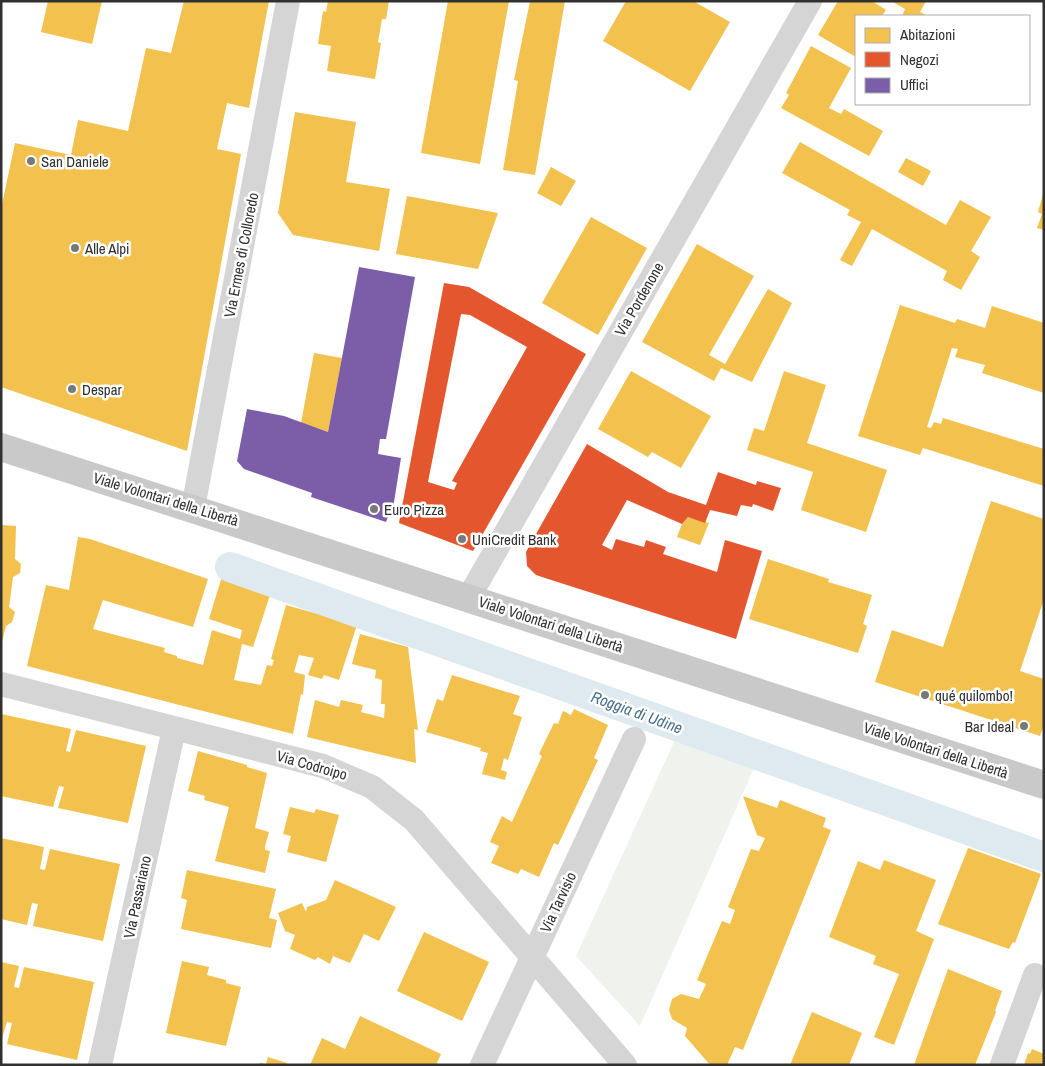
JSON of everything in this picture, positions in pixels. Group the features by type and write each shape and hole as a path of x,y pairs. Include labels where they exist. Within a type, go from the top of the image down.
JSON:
{"main road":[{"path":"1,431 58,466"},
{"path":"1,446 58,466"},
{"path":"1,466 58,466"},
{"name":"Viale Volontari della Libertà","path":"58,466 469,597 1044,785"}],"street":[{"name":"Via Ermes di Colloredo","path":"193,508 288,1"},
{"name":"Via Pordenone","path":"469,597 810,1"},
{"name":"Via Codroipo","path":"1,684 323,766 372,787 414,820 625,1065"},
{"name":"Via Passariano","path":"100,1065 174,729"},
{"name":"Via Tarvisio","path":"482,1065 634,739"},
{"path":"1002,1065 1035,975"}],"shaded area":[{"path":"675,740 754,768 640,1026 576,956"}],"building: Abitazioni":[{"path":"48,1 102,1 92,44 41,32"},
{"path":"184,1 269,1 249,108 227,103 217,149 241,154 187,451 1,387 1,209 15,143 71,155 78,120 128,131 146,48 171,53"},
{"path":"328,1 389,1 386,19 382,19 378,42 381,43 375,79 327,71 331,46 318,44 323,11 326,12"},
{"path":"448,1 509,1 480,164 421,153"},
{"path":"530,1 565,1 535,175 503,170 518,81 514,80"},
{"path":"626,1 693,1 730,22 690,91 603,41"},
{"path":"838,1 872,1 886,10 883,15 855,15 855,56 818,35"},
{"path":"891,1 926,1 920,12 926,15 902,15 905,9"},
{"path":"811,46 851,68 829,108 841,114 844,109 883,131 869,156 781,108 789,95 786,93"},
{"path":"295,112 356,122 346,182 390,189 379,251 293,235 278,213"},
{"path":"800,142 946,225 960,200 991,217 971,251 980,257 961,290 943,280 947,271 872,229 852,266 840,260 861,222 847,215 850,210 782,173"},
{"path":"906,158 931,171 923,186 898,172"},
{"path":"551,167 576,181 561,206 537,193"},
{"path":"1043,194 1044,230 1037,228 1042,214 1038,212"},
{"path":"407,196 498,213 478,269 396,254"},
{"path":"591,217 647,248 598,335 542,303"},
{"path":"697,244 754,276 709,355 725,364 768,289 792,303 752,382 721,368 714,381 642,342"},
{"path":"900,305 955,323 957,319 985,328 992,306 1044,323 1044,393 982,373 985,365 955,357 958,349 952,348 927,427 931,428 934,422 941,424 943,418 1044,449 1044,486 923,448 920,455 858,436"},
{"path":"314,353 342,358 328,432 301,423"},
{"path":"631,371 711,416 681,468 652,452 648,457 598,429"},
{"path":"784,371 826,385 807,443 887,470 866,532 801,510 813,472 747,450 754,428 764,431"},
{"path":"991,501 1044,519 1044,599 1020,671 1044,679 1044,725 1040,736 875,682 892,630 943,647"},
{"path":"688,517 709,523 700,545 677,537 682,524"},
{"path":"1,525 16,526 15,559 21,564 20,573 13,577 9,607 15,612 12,622 6,626 2,642"},
{"path":"78,537 90,539 208,579 193,627 103,600 93,629 165,648 164,652 177,656 177,658 203,665 212,630 240,639 242,630 209,619 223,573 272,589 253,647 242,644 234,680 261,685 267,665 272,666 274,660 271,659 286,605 325,616 328,606 359,619 339,680 324,675 322,679 308,675 314,658 299,655 294,672 305,675 303,695 301,694 293,734 27,666 46,585 69,590"},
{"path":"768,559 829,579 828,582 872,595 863,624 867,626 858,653 749,619"},
{"path":"360,634 408,647 418,730 414,729 416,763 307,737 315,700 339,707 341,700 363,705 361,712 384,718 385,704 381,704 382,680 375,678 376,670 352,664"},
{"path":"452,675 520,696 513,714 522,717 508,760 504,758 501,770 507,772 505,780 482,774 488,753 480,751 481,748 426,732 437,699 443,701"},
{"path":"574,709 608,725 594,758 598,760 558,845 554,843 539,877 521,869 518,874 491,863 499,846 490,842 502,816 512,822 542,756 539,754 554,723 558,724 563,711 571,715"},
{"path":"1,714 71,729 66,751 70,752 76,730 146,746 128,823 58,808 64,787 59,786 53,807 1,796"},
{"path":"198,751 247,765 247,767 267,773 255,828 269,832 265,850 270,851 265,873 215,861 229,807 204,800 205,796 188,791"},
{"path":"743,796 777,808 780,800 826,818 823,827 831,830 743,1050 735,1047 727,1065 710,1065 685,1036 687,1028 672,1019 669,1010 672,999 681,994 699,999 706,984 697,980 722,921 730,924 735,910 728,907 751,849 759,851 765,838 757,835"},
{"path":"290,807 314,813 316,809 339,815 326,862 287,852 291,836 283,834"},
{"path":"1,838 44,847 40,869 45,870 50,849 120,864 103,941 33,926 38,904 32,903 27,925 1,919"},
{"path":"968,848 1041,874 1015,943 1013,942 1009,949 938,924"},
{"path":"884,860 936,880 916,931 934,939 894,1045 874,1037 899,974 873,964 876,956 829,937 858,861 880,870"},
{"path":"187,870 276,889 269,918 277,920 271,948 181,929 187,900 181,898"},
{"path":"335,880 396,907 379,941 364,934 350,963 333,956 330,964 318,957 315,960 290,949 295,935 285,931 278,913 302,903 306,912 307,907 326,900"},
{"path":"424,932 489,962 462,1021 397,991"},
{"path":"182,961 209,967 207,975 226,980 226,983 241,987 226,1046 166,1033"},
{"path":"1,962 19,966 14,987 19,988 24,967 94,982 77,1060 7,1044 12,1023 7,1022 1,1041"},
{"path":"948,969 1002,991 996,1012 975,1065 914,1065"},
{"path":"812,1012 862,1033 849,1065 790,1065"},
{"path":"360,1016 441,1054 436,1065 310,1065 322,1038 345,1049"},
{"path":"1032,1049 1044,1054 1044,1065 1024,1065 1028,1053 1030,1054"},
{"path":"268,1057 287,1063 286,1065 260,1065 260,1063 266,1064"}],"building: Negozi":[{"path":"444,283 469,287 586,354 473,551 399,523","holes":["461,314 470,315 527,347 452,481 457,483 454,490 428,482"]},
{"path":"587,444 668,492 706,505 718,472 756,485 757,481 781,488 773,511 753,504 752,507 741,505 737,516 710,510 705,523 688,517 682,524 627,500 602,545 612,550 616,539 644,547 646,540 666,547 663,554 717,572 725,540 762,551 736,639 536,575 527,566 526,552"}],"building: Uffici":[{"path":"359,267 415,277 386,439 380,439 378,454 401,458 394,502 386,522 311,497 312,493 244,469 237,461 247,409 284,416 328,432"}],"waterway":[{"name":"Roggia di Udine","path":"230,567 1044,857"}],"place":[{"name":"San Daniele","path":"31,161"},
{"name":"Alle Alpi","path":"75,248"},
{"name":"Despar","path":"72,389"},
{"name":"Euro Pizza","path":"374,509"},
{"name":"UniCredit Bank","path":"462,539"},
{"name":"qué quilombo!","path":"925,695"},
{"name":"Bar Ideal","path":"1024,726"}]}
